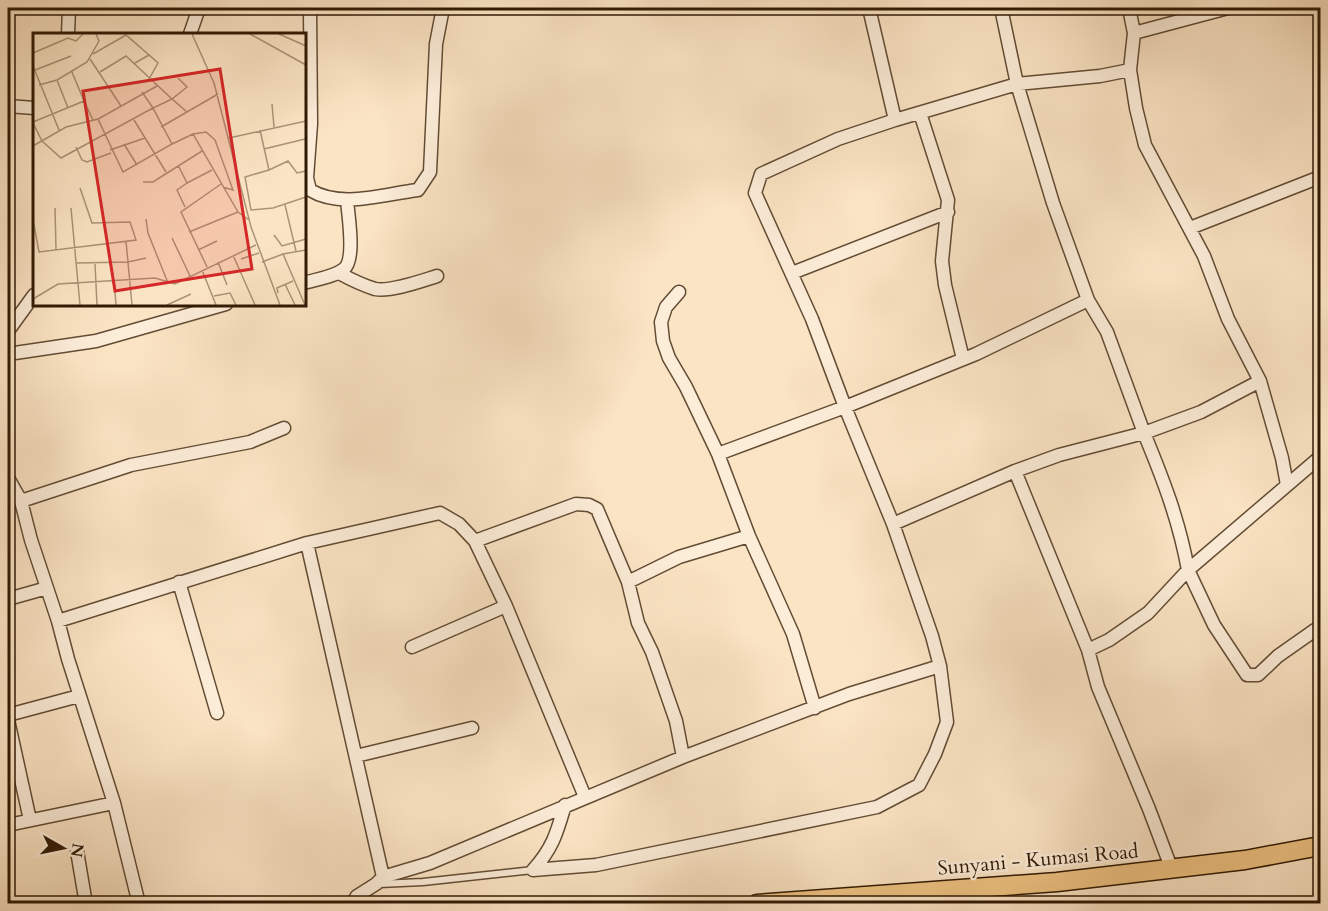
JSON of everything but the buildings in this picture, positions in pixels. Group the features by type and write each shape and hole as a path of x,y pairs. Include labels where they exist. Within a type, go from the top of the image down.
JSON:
{"main road":[{"name":"Sunyani - Kumasi Road","path":"757,903 977,895 1057,882 1245,860 1320,846"}],"street":[{"path":"68,33 69,8"},
{"path":"190,33 199,8"},
{"path":"310,8 307,178 310,190 321,197 347,200 418,190 430,172 436,44 443,8"},
{"path":"869,8 895,120"},
{"path":"1001,8 1017,84 1053,203 1088,300 1107,332 1144,433 1167,487 1181,532 1188,570 1214,625 1247,675 1258,675 1315,630"},
{"path":"1129,8 1134,33 1130,70 1145,145 1204,256 1228,319 1260,381 1282,458 1287,485"},
{"path":"1134,33 1228,8"},
{"path":"533,870 607,863 877,807 902,796 919,785 935,754 947,722 940,666 932,636 893,524 812,319 755,193 761,174 838,139 895,120 1017,84 1100,76 1130,70"},
{"path":"8,106 33,108"},
{"path":"920,113 948,200 942,261 945,285 963,359"},
{"path":"1190,228 1320,177"},
{"path":"306,282 339,273 347,267 351,257 347,200"},
{"path":"792,273 948,212"},
{"path":"339,273 378,290 437,276"},
{"path":"679,292 666,307 661,322 663,341 669,358 686,387 718,454 749,536 793,634 815,708"},
{"path":"8,331 33,296"},
{"path":"718,454 845,407 963,359 1088,300"},
{"path":"8,354 96,341 219,306"},
{"path":"893,524 1015,471 1059,455 1144,433 1201,412 1260,381"},
{"path":"21,501 131,465 250,442 284,428"},
{"path":"1088,650 1109,640 1148,613 1188,570 1320,458"},
{"path":"1015,471 1088,650 1098,687 1172,870"},
{"path":"8,478 21,501 31,540 58,621 79,696 114,803 139,903"},
{"path":"475,541 576,504 589,505 597,509 628,582 638,623 652,652 676,721 684,757"},
{"path":"58,621 307,543 440,513 459,524 475,541 506,606 585,797"},
{"path":"628,582 679,557 749,536"},
{"path":"307,543 356,756 379,881"},
{"path":"179,582 217,713"},
{"path":"8,599 47,588"},
{"path":"412,647 506,606"},
{"path":"351,903 379,881 684,757 849,694 940,666"},
{"path":"8,715 79,696"},
{"path":"8,720 30,820"},
{"path":"356,756 471,728"},
{"path":"8,825 114,803"},
{"path":"533,870 547,855 556,838 565,805"},
{"path":"77,851 86,903"}],"lane":[{"path":"379,881 423,882 533,870"}]}
